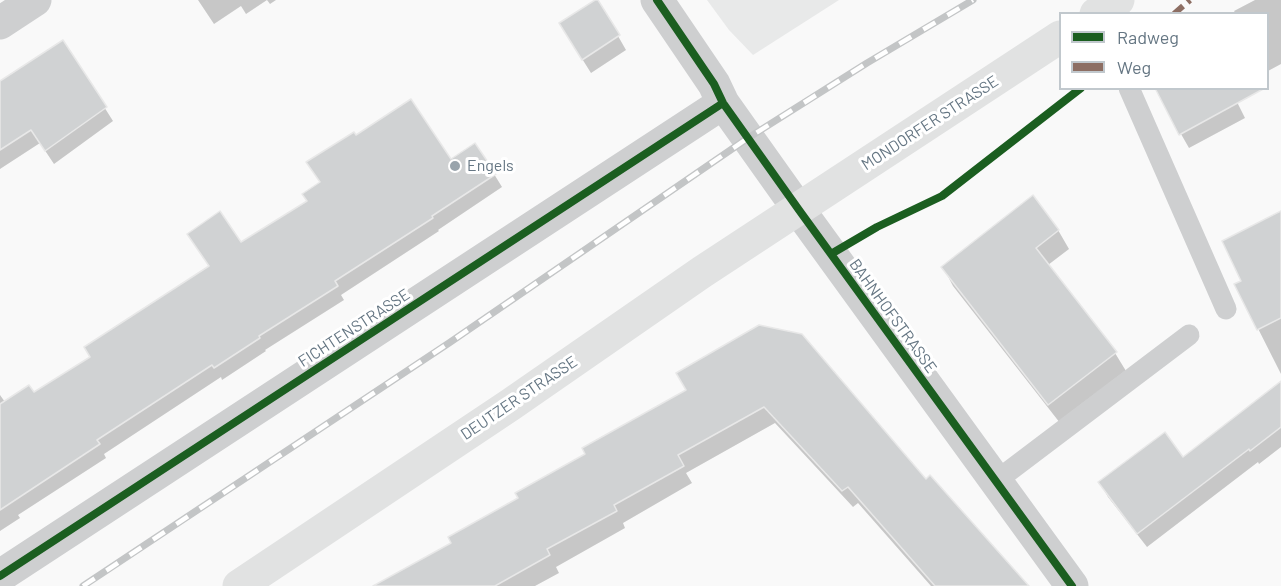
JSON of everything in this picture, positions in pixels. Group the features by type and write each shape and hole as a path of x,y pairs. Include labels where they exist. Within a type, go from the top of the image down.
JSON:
{"main road":[{"path":"1099,12 1118,0"},
{"name":"MONDORFER STRASSE","path":"799,210 1059,38"},
{"name":"DEUTZER STRASSE","path":"239,586 510,405 702,272 799,210"}],"street":[{"path":"0,23 35,0"},
{"name":"BAHNHOFSTRASSE","path":"657,0 714,84 723,103 1072,586"},
{"name":"FICHTENSTRASSE","path":"0,576 723,103"}],"lane":[{"path":"1130,90 1226,309"},
{"path":"996,481 1189,335"}],"shaded area":[{"path":"707,0 839,0 753,55 729,30"}],"building":[{"path":"598,0 620,35 582,60 559,23"},
{"path":"63,40 107,107 45,151 31,130 0,150 0,81"},
{"path":"1156,90 1261,90 1179,135"},
{"path":"411,99 451,159 475,143 496,174 335,281 338,286 259,336 260,338 214,368 212,365 97,440 100,444 0,510 0,404 29,385 34,392 90,357 84,347 209,266 187,234 220,211 241,242 307,201 302,194 320,182 306,162 354,132 356,135"},
{"path":"1033,195 1059,230 1036,248 1117,352 1048,405 941,267"},
{"path":"1281,211 1281,318 1257,330 1234,284 1241,281 1222,241"},
{"path":"759,325 802,334 926,479 930,475 1029,586 935,586 848,487 842,491 764,407 678,455 684,466 614,505 617,511 547,549 550,555 495,586 373,586 451,543 448,537 518,498 515,493 585,454 582,448 686,390 676,373"},
{"path":"1281,381 1281,427 1137,534 1098,482 1165,432 1183,457"}],"railway":[{"path":"83,586 449,343 748,138 973,0"}],"marked path":[{"path":"1176,12 1190,0"}],"cycle path":[{"path":"657,0 714,84 723,103 1072,586"},
{"path":"831,254 877,227 942,196 1078,90"},
{"path":"0,576 723,103"}],"place":[{"name":"Engels","path":"455,166"}]}
